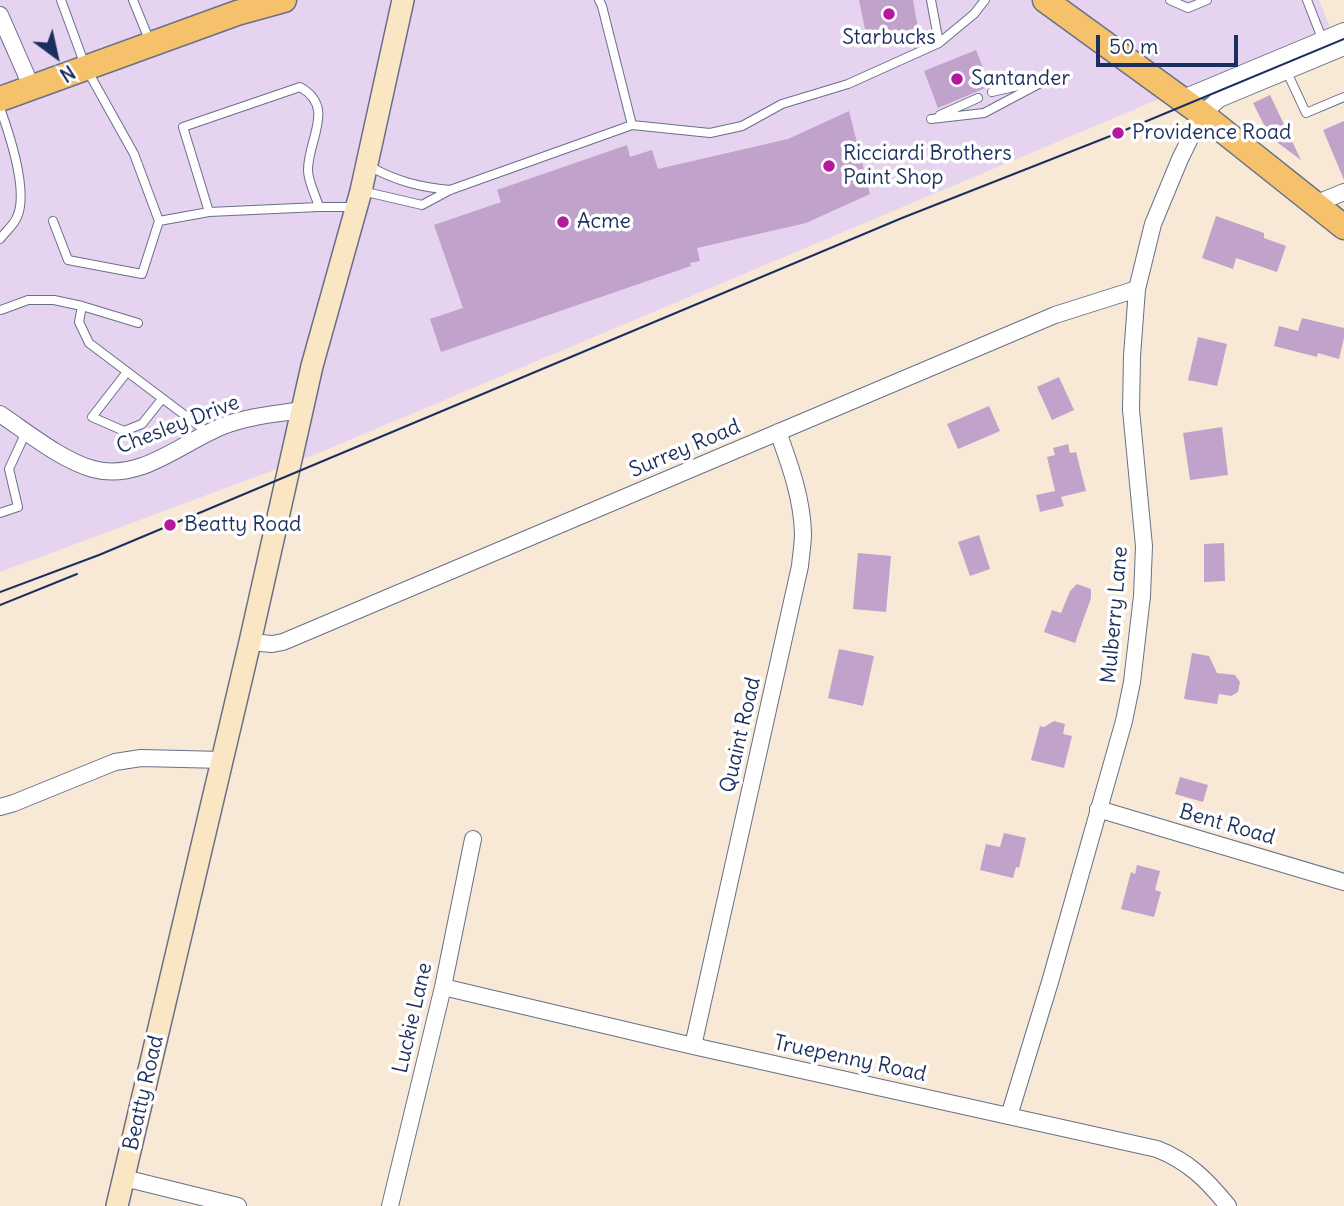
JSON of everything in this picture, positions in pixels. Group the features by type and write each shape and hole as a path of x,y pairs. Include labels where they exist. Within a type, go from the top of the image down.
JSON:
{"main road":[{"path":"0,99 237,13 284,0"},
{"path":"1049,1 1202,114 1344,227"}],"street":[{"name":"Beatty Road","path":"117,1206 223,760 312,366 359,199 403,0"},
{"path":"0,15 32,88"},
{"path":"1181,99 1326,47 1344,31"},
{"path":"1326,47 1344,47"},
{"path":"1202,114 1219,99 1284,64"},
{"name":"Mulberry Lane","path":"1009,1116 1124,721 1132,682 1142,596 1144,546 1131,410 1137,289 1153,224 1202,114"},
{"path":"1315,204 1344,192"},
{"name":"Surrey Road","path":"250,642 283,642 1055,315 1137,289"},
{"name":"Chesley Drive","path":"0,414 76,462 93,469 112,471 162,458 207,432 226,425 302,410"},
{"name":"Quaint Road","path":"693,1046 800,566 803,533 799,502 794,476 778,432"},
{"path":"0,807 115,762 141,758 223,760"},
{"name":"Bent Road","path":"1098,809 1344,882"},
{"name":"Luckie Lane","path":"390,1206 443,988 473,839"},
{"name":"Truepenny Road","path":"443,988 1157,1149 1189,1165 1228,1206"},
{"path":"124,1178 238,1206"}],"lane":[{"path":"53,221 68,260 142,274 159,221 134,154 86,68 61,0"},
{"path":"133,0 151,44"},
{"path":"931,0 939,43"},
{"path":"159,221 209,212 319,207 359,199 422,205 450,190 632,125 710,133 743,126 782,104 848,84 939,43 974,14 985,0"},
{"path":"1170,0 1188,8 1207,0"},
{"path":"1307,0 1326,47"},
{"path":"601,2 632,125"},
{"path":"1284,64 1307,113 1344,97"},
{"path":"978,98 931,119 984,113 1050,78 992,92"},
{"path":"209,212 183,127 300,87 312,93 319,110 308,172 319,207"},
{"path":"0,107 15,151 21,200 17,217 0,239"},
{"path":"366,165 388,177 420,187 450,190"},
{"path":"1,310 29,300 54,300 138,323"},
{"path":"82,306 79,322 89,343 207,432"},
{"path":"127,372 92,417 124,431 142,424 162,399"},
{"path":"0,513 18,507 9,469 26,431"}],"shaded area":[{"path":"0,0 1319,0 1330,27 309,457 0,572"}],"building":[{"name":"Starbucks","path":"859,0 913,0 918,28 867,39"},
{"name":"Santander","path":"976,50 990,86 938,108 924,71"},
{"path":"1270,95 1301,160 1270,137 1253,103"},
{"path":"849,111 870,194 806,223 697,248 700,261 690,263 691,266 441,352 430,319 463,308 434,225 501,202 497,190 627,145 630,157 652,150 658,169 788,139"},
{"path":"1344,121 1344,180 1323,130"},
{"path":"1216,216 1264,233 1264,238 1286,246 1277,272 1236,258 1233,269 1202,258"},
{"path":"1302,318 1344,328 1339,359 1318,353 1317,357 1274,346 1279,326 1298,331"},
{"path":"1198,337 1227,344 1217,386 1188,380"},
{"path":"1059,377 1074,410 1052,420 1037,387"},
{"path":"989,406 1000,431 958,449 947,424"},
{"path":"1222,427 1228,475 1190,480 1183,433"},
{"path":"1068,444 1070,453 1076,452 1086,491 1061,497 1064,506 1040,512 1036,495 1055,491 1047,457 1055,455 1053,448"},
{"path":"979,535 990,569 970,576 958,542"},
{"path":"1224,543 1225,581 1204,582 1204,544"},
{"path":"858,553 891,556 886,612 853,609"},
{"path":"1077,584 1091,589 1091,598 1075,643 1044,632 1052,610 1061,613 1070,591"},
{"path":"839,649 874,656 863,706 828,698"},
{"path":"1192,653 1209,656 1217,673 1235,675 1240,682 1238,692 1231,696 1219,694 1217,704 1184,699"},
{"path":"1054,721 1065,724 1063,734 1072,736 1064,768 1031,760 1040,726 1044,727"},
{"path":"1180,777 1208,785 1203,802 1175,794"},
{"path":"1004,833 1026,838 1019,868 1016,867 1013,878 980,870 986,844 1000,847"},
{"path":"1137,865 1160,871 1155,890 1161,892 1154,917 1121,909 1131,872 1135,874"}],"tram line":[{"path":"0,592 99,555 902,218 1118,133 1344,39"},
{"path":"0,605 77,574"}],"place":[{"name":"Starbucks","path":"889,14"},
{"name":"Santander","path":"957,79"},
{"name":"Providence Road","path":"1118,133"},
{"name":"Ricciardi Brothers Paint Shop","path":"829,166"},
{"name":"Acme","path":"563,222"},
{"name":"Beatty Road","path":"170,525"}]}
